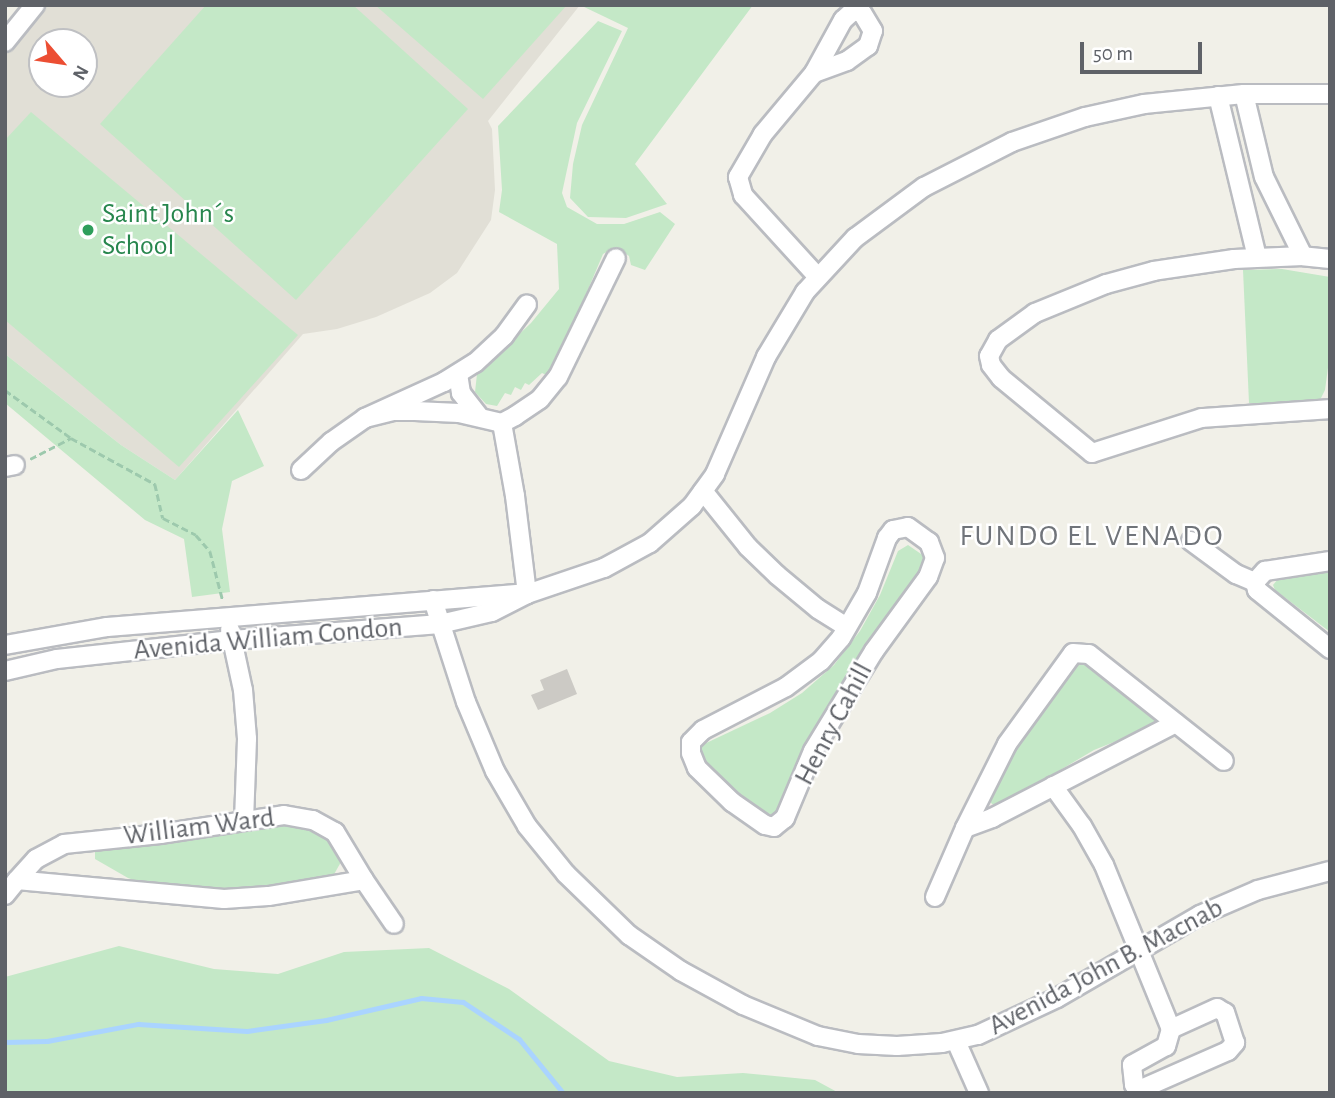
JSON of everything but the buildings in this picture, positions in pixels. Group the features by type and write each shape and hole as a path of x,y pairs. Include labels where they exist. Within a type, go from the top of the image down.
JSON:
{"street":[{"path":"5,42 35,5"},
{"path":"814,73 763,134 738,177 743,195 817,276"},
{"path":"1244,94 1264,177 1303,256"},
{"name":"Avenida William Condon","path":"5,671 57,660 232,640 439,624 492,612 527,594 573,581 635,553 672,526 703,491 724,456 766,357 793,309 817,276 855,238 896,205 982,156 1085,117 1144,104 1218,96 1330,94"},
{"path":"1218,96 1257,257"},
{"path":"1330,259 1303,256 1257,257 1154,271 1076,294 1009,329 992,349 991,365 1001,378 1092,453 1202,418 1330,409"},
{"path":"365,418 393,411 415,411 480,417 502,423 528,408 558,377 616,258"},
{"path":"301,470 331,442 365,418 458,374 490,351 527,304"},
{"path":"458,374 461,393 480,417"},
{"path":"502,423 515,496 527,594"},
{"name":"Henry Cahill","path":"703,491 748,547 777,575 818,609 847,627"},
{"name":"Henry Cahill","path":"908,527 929,542 935,558 928,577 874,651 813,751 785,818 774,827 765,825 732,802 697,768 691,753 691,742 703,730 786,687 821,662 847,627 867,593 887,538 893,530 908,527"},
{"path":"1191,541 1227,568 1255,582 1261,593 1330,649"},
{"path":"1255,582 1265,571 1330,561"},
{"name":"Avenida William Condon","path":"5,645 76,631 527,594"},
{"name":"Avenida John B. Macnab","path":"433,600 439,624 487,754 510,799 566,874 629,935 711,988 797,1029 839,1041 877,1045 956,1041 1037,1009 1229,901 1282,882 1330,871"},
{"path":"228,617 243,690 247,740 244,820"},
{"path":"935,897 965,828 1007,744 1073,653 1090,654 1224,761"},
{"path":"965,828 992,818 1176,723"},
{"path":"1053,786 1100,857 1171,1029 1166,1045 1132,1065 1134,1085 1139,1090 1228,1051 1235,1042 1226,1013 1217,1008 1171,1029"},
{"name":"William Ward","path":"5,895 36,859 64,845 160,835 244,820 284,816 326,825 341,839 363,880 394,924"},
{"name":"William Ward","path":"17,880 224,899 268,897 363,880"},
{"path":"956,1041 979,1093"}],"path":[{"path":"5,390 71,438 121,467 145,476 155,484 163,518 196,535 210,551 228,617"},
{"path":"10,466 71,438"}],"shaded area":[{"path":"47,5 580,5 488,121 492,129 495,190 491,220 457,273 430,293 376,317 337,329 303,334 175,480 121,445 5,354 5,54"}],"green space":[{"path":"206,5 353,5 468,109 296,300 100,124"},
{"path":"375,5 567,5 483,99"},
{"path":"580,5 753,5 635,164 667,204 626,218 588,217 570,198 573,164 582,125 628,28"},
{"path":"598,21 622,31 577,123 562,193 567,207 597,224 624,224 660,212 675,224 645,270 631,265 629,256 622,251 612,249 603,254 551,377 542,373 529,385 525,383 521,390 515,387 511,395 505,393 497,406 486,404 475,392 477,374 531,323 559,289 557,244 499,212 502,190 498,126"},
{"name":"Saint John´s School","path":"31,112 298,335 179,467 5,320 5,140"},
{"path":"1282,269 1330,277 1330,353 1325,390 1320,400 1309,405 1249,403 1243,270"},
{"path":"5,354 121,445 175,480 238,410 264,466 232,481 222,529 230,592 192,597 184,539 145,520 5,403"},
{"path":"908,545 924,556 923,572 891,611 839,688 804,749 781,809 775,815 766,813 719,779 701,758 702,745 770,713 802,693 834,665 860,631 880,595 898,551"},
{"path":"1330,572 1330,632 1275,590 1273,585 1278,579"},
{"path":"1075,660 1093,662 1124,694 1154,718 1154,726 1094,750 1001,805 992,804 988,799 1011,750"},
{"path":"284,824 318,833 332,845 341,862 333,876 228,892 143,883 128,878 95,859 95,850 99,847 244,826"},
{"path":"119,946 214,969 278,974 344,952 429,948 509,989 609,1061 677,1077 743,1073 815,1080 839,1093 5,1093 5,977"}],"waterway":[{"path":"5,1042 47,1041 138,1024 247,1031 326,1020 421,998 463,1002 519,1039 563,1093"}],"place":[{"name":"Saint John´s School","path":"88,230"}],"district":[{"name":"FUNDO EL VENADO","path":"1092,536"}]}
